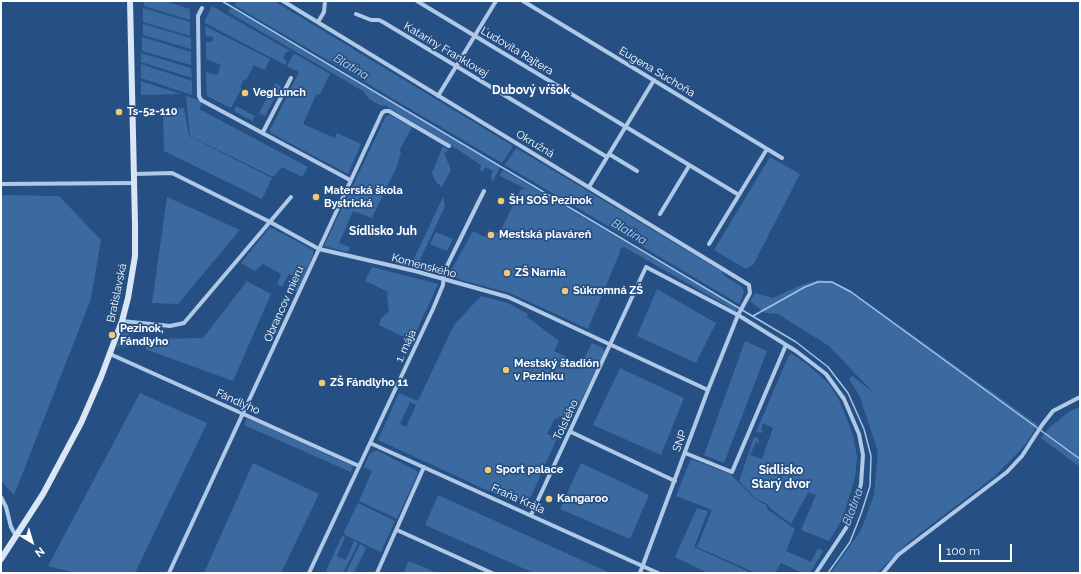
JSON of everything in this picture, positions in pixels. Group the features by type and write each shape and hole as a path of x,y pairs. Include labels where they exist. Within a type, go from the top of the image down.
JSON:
{"main road":[{"name":"Bratislavská","path":"1,559 43,494 81,423 122,321 131,283 135,256 130,1"}],"street":[{"name":"Okružná","path":"283,1 746,282 750,289 750,293 739,314"},
{"path":"318,22 324,12 325,1"},
{"name":"Ľudovíta Rajtera","path":"417,1 739,195"},
{"path":"438,96 496,1"},
{"name":"Eugena Suchoňa","path":"523,1 782,158"},
{"path":"202,8 198,16 199,96 204,102 263,132 350,180"},
{"name":"Kataríny Franklovej","path":"356,14 371,20 379,20 456,67 637,171"},
{"path":"263,132 291,78"},
{"path":"589,186 654,80"},
{"name":"Obrancov mieru","path":"169,573 244,414 350,180 385,111 389,111 449,146"},
{"path":"709,244 767,148"},
{"path":"660,214 689,166"},
{"name":"Komenského","path":"134,174 172,173 270,222 319,249 415,272 508,297 708,390"},
{"path":"1,184 134,183"},
{"name":"1. mája","path":"309,573 432,310 443,284 444,272 484,191"},
{"path":"122,321 170,326 184,324 291,198"},
{"name":"Tolstého","path":"532,515 646,267 739,314"},
{"path":"739,314 815,364 834,384 852,414 859,434 862,455 861,484 850,522 816,573"},
{"name":"SNP","path":"640,573 708,390 739,314"},
{"path":"685,453 732,472 786,345"},
{"name":"Fándlyho","path":"110,354 359,466"},
{"path":"883,573 898,555 1007,472 1022,456 1042,424 1057,408 1080,397"},
{"path":"571,432 675,480"},
{"name":"Fraňa Kráľa","path":"370,443 658,573"},
{"path":"377,573 424,468"},
{"path":"1,497 6,507 10,527 16,536"},
{"path":"397,530 492,573"}],"shaded area":[{"path":"144,1 165,1 190,9 190,20 144,6"},
{"path":"237,1 274,1 513,146 502,163 234,5"},
{"path":"212,6 292,52 287,51 283,58 287,61 285,65 205,23"},
{"path":"143,8 190,22 190,36 143,22"},
{"path":"231,8 500,167 493,181 491,180 491,176 493,171 486,167 483,171 480,171 481,165 443,140 386,106 380,105 369,99 363,91 228,12"},
{"path":"143,24 191,38 191,49 143,35"},
{"path":"205,26 270,59 265,70 254,65 246,80 244,79 240,87 242,88 231,108 207,96 206,72 217,75 221,65 206,59 206,42 212,42 213,37 206,36"},
{"path":"142,37 191,52 191,65 142,51"},
{"path":"141,53 191,68 192,78 141,62"},
{"path":"294,53 330,74 320,94 316,95 303,124 335,138 337,133 361,144 348,174 271,133 270,130 299,72 287,66"},
{"path":"141,64 192,81 192,95 141,78"},
{"path":"141,81 181,94 141,95"},
{"path":"275,83 280,86 282,91 281,94 277,93 265,116 259,113"},
{"path":"186,96 196,99 202,103 199,109 308,167 302,177 282,167 273,177 190,136"},
{"path":"236,106 255,116 252,121 234,111"},
{"path":"163,108 184,108 189,136 272,178 262,199 164,151"},
{"path":"390,115 412,127 399,151 401,152 397,166 372,218 353,211 339,243 350,247 348,252 324,246 386,116"},
{"path":"443,146 449,150 444,153 451,170 442,187 436,182 432,173"},
{"path":"516,148 721,271 726,277 742,287 744,293 739,304 505,165"},
{"path":"770,157 800,174 753,265 746,269 714,250"},
{"path":"503,170 737,308 736,311 624,247 620,249 588,329 510,293 461,280 449,274 473,231 485,237 489,229 497,233 501,230 521,189 524,190 524,188 500,176"},
{"path":"1,195 59,196 101,240 91,299 14,495 1,481"},
{"path":"167,197 240,230 178,304 152,303"},
{"path":"443,197 445,206 419,262 411,265"},
{"path":"270,227 313,250 313,255 297,292 291,289 296,278 289,274 282,287 277,284 281,274 263,264 255,271 241,263"},
{"path":"436,232 453,239 447,251 430,244"},
{"path":"372,267 438,284 412,341 379,325 381,318 389,312 388,292 365,281"},
{"path":"818,280 831,281 850,290 1038,425 1024,446 995,476 910,541 877,573 831,573 861,530 874,495 878,452 860,397 849,379 852,376 874,393 829,346 778,314 765,313 750,301 755,293 773,298 804,284"},
{"path":"247,281 271,294 233,381 145,349 149,339 203,338"},
{"path":"657,289 716,323 696,363 637,336"},
{"path":"481,296 508,303 528,314 527,317 559,341 554,351 581,364 592,343 601,347 605,351 572,419 565,416 563,418 559,416 558,419 555,418 547,434 557,438 530,499 504,498 378,440 399,393 418,401 454,325","holes":["410,402 416,405 406,427 400,424"]},
{"path":"123,332 129,334 124,348 117,346"},
{"path":"745,341 767,351 724,463 704,455"},
{"path":"792,354 808,365 829,384 840,402 853,435 857,457 855,477 843,518 829,541 801,530 816,495 808,492 791,524 767,504 755,498 739,481 754,437 758,438 759,443 756,442 750,455 762,459 773,428 763,423 761,429 763,431 761,433 756,432 789,355"},
{"path":"620,368 684,398 661,455 593,425"},
{"path":"140,393 207,423 135,573 75,573 48,566"},
{"path":"1080,407 1080,467 1041,438 1050,427 1070,411"},
{"path":"247,418 353,466 351,472 244,425"},
{"path":"374,451 378,451 417,471 418,473 397,519 359,501 372,471 364,467 369,455"},
{"path":"691,459 730,474 755,499 766,505 768,510 795,529 786,551 811,562 818,548 823,551 810,573 803,573 781,563 775,573 756,573 697,547 712,510 676,496"},
{"path":"253,463 319,494 281,573 204,573"},
{"path":"581,463 649,495 630,539 560,509"},
{"path":"438,495 610,573 534,573 425,525"},
{"path":"358,503 395,521 381,552 343,534"},
{"path":"697,508 708,511 694,547 751,573 708,573 675,557"},
{"path":"342,536 345,537 337,556 346,560 354,541 358,543 343,573 330,573 326,571"},
{"path":"360,544 366,548 354,573 346,573"},
{"path":"409,561 437,573 403,573"}],"waterway":[{"name":"Blatina","path":"222,1 796,342 828,367 848,393 864,429 871,456 870,486 861,514 850,542 828,573"},
{"path":"753,316 805,287 818,282 832,282 851,292 1080,459"}],"place":[{"name":"VegLunch","path":"245,93"},
{"name":"Ts-52-110","path":"119,112"},
{"name":"Materská škola Bystrická","path":"316,197"},
{"name":"ŠH SOŠ Pezinok","path":"501,201"},
{"name":"Mestská plaváreň","path":"491,235"},
{"name":"ZŠ Narnia","path":"507,273"},
{"name":"Súkromná ZŠ","path":"565,291"},
{"name":"Pezinok, Fándlyho","path":"112,335"},
{"name":"Mestský štadión v Pezinku","path":"506,370"},
{"name":"ZŠ Fándlyho 11","path":"322,383"},
{"name":"Sport palace","path":"488,470"},
{"name":"Kangaroo","path":"549,499"}],"district":[{"name":"Dubový vŕšok","path":"531,90"},
{"name":"Sídlisko Juh","path":"383,231"},
{"name":"Sídlisko Starý dvor","path":"781,477"}]}
